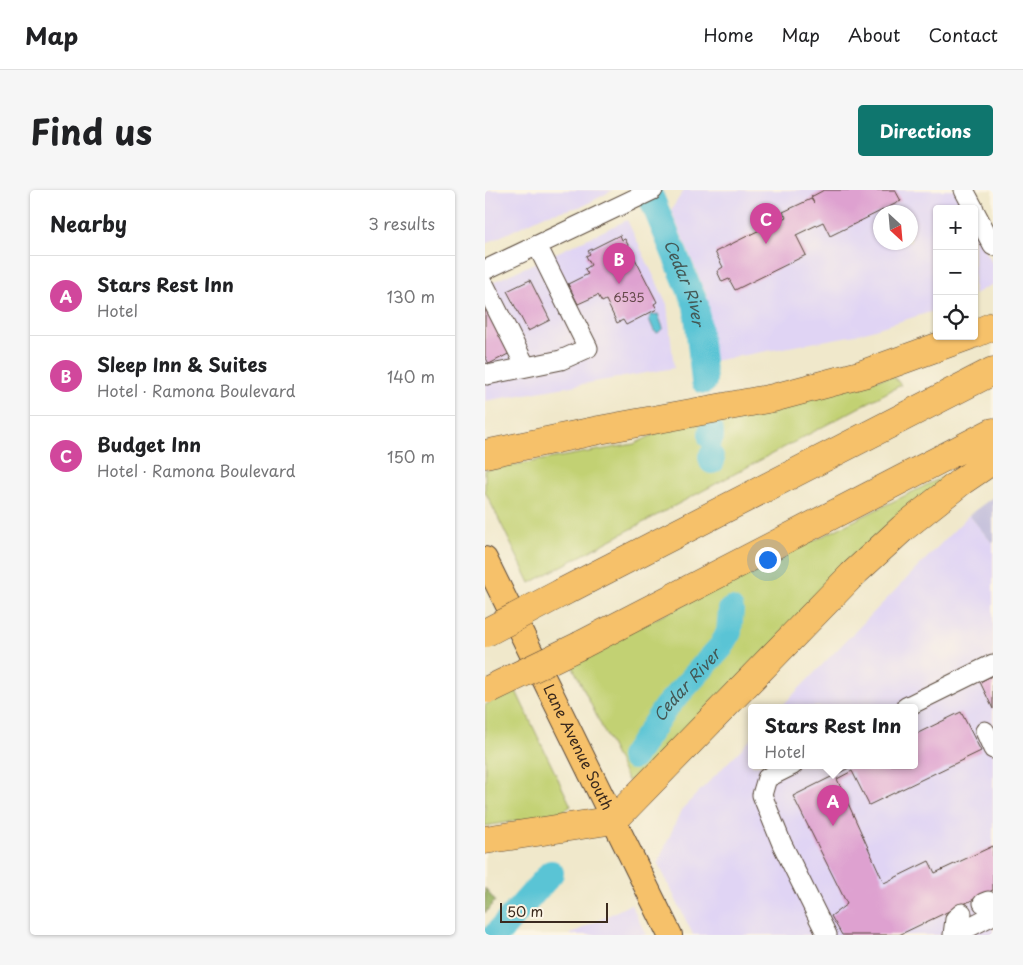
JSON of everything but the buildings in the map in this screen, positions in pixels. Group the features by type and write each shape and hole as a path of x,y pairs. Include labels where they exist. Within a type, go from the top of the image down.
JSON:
{"highway":[{"path":"978,332 993,326"},
{"path":"491,450 773,398 863,374 956,340"},
{"path":"485,633 993,371"},
{"path":"488,691 581,645 993,432"},
{"path":"485,840 614,820 852,575 903,528 993,460"}],"main road":[{"name":"Lane Avenue South","path":"485,559 668,934"}],"street":[{"path":"485,270 653,190"},
{"path":"964,190 972,205"},
{"path":"978,217 993,246"},
{"path":"485,374 561,360 588,348 537,245"},
{"path":"485,286 526,367"},
{"path":"913,704 993,664"},
{"path":"985,732 993,749"},
{"path":"785,769 767,778 761,795 782,844 827,935"},
{"path":"953,935 990,907"},
{"path":"953,935 955,919 961,913"}],"shaded area":[{"path":"485,190 613,190 583,206 545,215 485,244"},
{"path":"684,190 956,190 963,205 933,205 933,311 855,335 713,361 707,296 671,210"},
{"path":"627,220 667,304 674,368 485,401 485,286"},
{"path":"978,236 993,265 993,284 978,292"},
{"path":"993,497 993,544 969,515"},
{"path":"969,515 993,544 993,935 693,935 658,863 681,810 748,742 748,769 918,769 918,704 784,704"},
{"path":"631,904 646,935 569,935"}],"green space":[{"path":"893,376 901,385 530,583 485,491 485,470 634,444 684,420"},
{"path":"977,460 636,779 628,781 570,661"},
{"path":"515,689 571,806 559,814 485,826 485,705"},
{"path":"485,888 495,901 485,913"}],"water":[{"path":"658,314 663,328 658,333 654,331 649,319 651,315"}],"waterway":[{"name":"Cedar River","path":"648,190 696,305 704,381"},
{"name":"Cedar River","path":"711,432 711,437"},
{"name":"Cedar River","path":"711,457 712,461"},
{"name":"Cedar River","path":"633,757 666,707 721,647 729,632 731,610"},
{"name":"Cedar River","path":"496,935 551,873"}],"place":[{"name":"Budget Inn","path":"766,244"},
{"name":"Sleep Inn & Suites","path":"619,284"},
{"name":"Stars Rest Inn","path":"833,826"}]}
